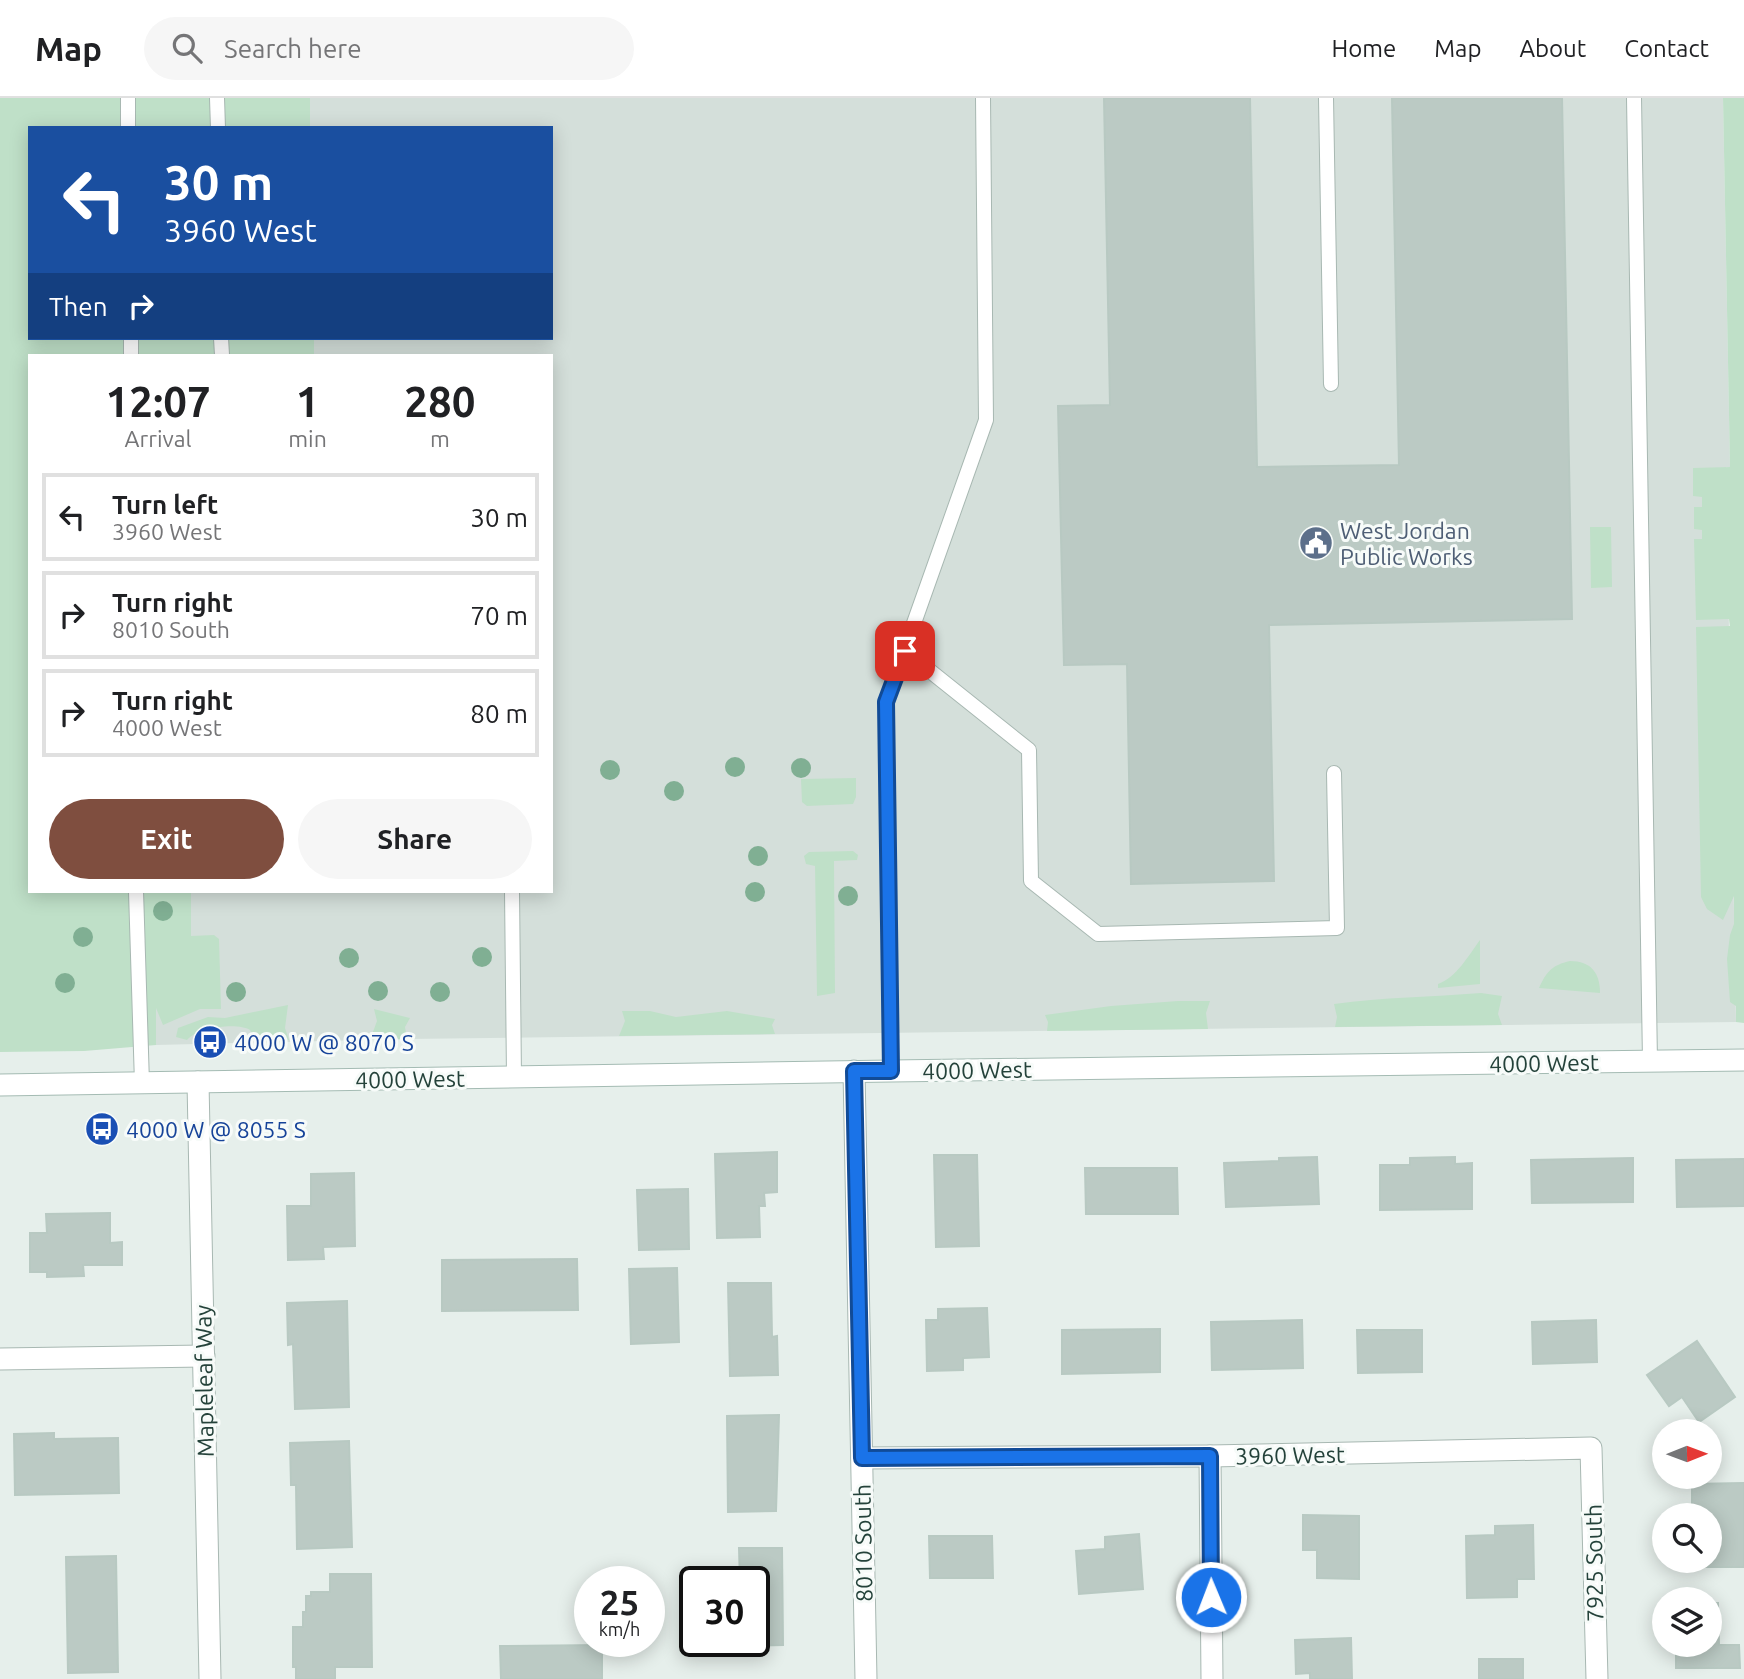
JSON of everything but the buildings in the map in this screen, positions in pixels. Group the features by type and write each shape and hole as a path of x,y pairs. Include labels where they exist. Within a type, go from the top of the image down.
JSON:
{"street":[{"name":"4000 West","path":"0,1085 1744,1060"},
{"name":"8010 South","path":"854,1071 866,1679"},
{"name":"Mapleleaf Way","path":"198,1082 210,1679"},
{"path":"0,1359 204,1356"},
{"name":"3960 West","path":"862,1458 1210,1456 1591,1448"},
{"name":"7925 South","path":"1591,1448 1597,1679"},
{"path":"1210,1456 1212,1679"}],"lane":[{"path":"128,98 128,126"},
{"path":"217,98 218,126"},
{"path":"891,1071 886,702 986,420 983,98"},
{"path":"1326,98 1331,384"},
{"path":"1634,98 1650,1061"},
{"path":"905,651 1029,750 1031,881 1098,934 1337,928 1334,773"},
{"path":"136,893 142,1083"},
{"path":"512,893 514,1077"}],"shaded area":[{"name":"West Jordan Public Works","path":"310,98 1723,98 1730,467 1726,467 1736,1022 407,1039 156,1045 153,893 553,893 553,354 314,354 314,340 553,340 553,126 310,126"}],"green space":[{"path":"0,98 310,98 310,126 28,126 28,340 314,340 314,354 28,354 28,893 191,893 191,936 214,935 219,939 221,1009 200,1009 163,1025 156,1008 156,1045 84,1051 0,1052"},
{"path":"1723,98 1744,98 1744,1023 1736,1022 1736,1006 1730,1002 1727,959 1734,924 1734,896 1723,920 1707,909 1701,897 1696,627 1730,626 1729,619 1696,620 1694,539 1702,539 1702,530 1694,529 1694,507 1702,507 1702,497 1693,496 1693,468 1730,467"},
{"path":"1590,527 1611,527 1612,587 1591,588"},
{"path":"856,778 856,797 853,804 807,806 802,802 801,779"},
{"path":"853,851 858,855 857,860 834,861 835,993 817,996 815,866 806,864 804,856 809,852"},
{"path":"1480,940 1480,984 1438,988 1438,984 1462,965"},
{"path":"1570,961 1584,963 1593,970 1600,993 1539,988 1550,970"},
{"path":"1481,993 1502,996 1498,1014 1502,1025 1335,1027 1337,1017 1334,1004"},
{"path":"1178,1001 1210,1001 1206,1013 1208,1029 1047,1031 1048,1022 1045,1015"},
{"path":"288,1005 285,1028 289,1040 255,1041 250,1030 227,1026 199,1032 187,1040 176,1037 178,1028 208,1017 225,1018"},
{"path":"374,1009 410,1018 405,1027 407,1039 370,1040 377,1021"},
{"path":"622,1011 650,1011 676,1017 727,1011 775,1019 772,1025 775,1034 619,1036 625,1021"}],"place":[{"name":"West Jordan Public Works","path":"1316,543"},
{"name":"4000 W @ 8070 S","path":"210,1042"},
{"name":"4000 W @ 8055 S","path":"102,1129"}],"route":[{"path":"905,651 886,702 891,1071 854,1071 862,1458 1210,1456 1211,1597"}]}
